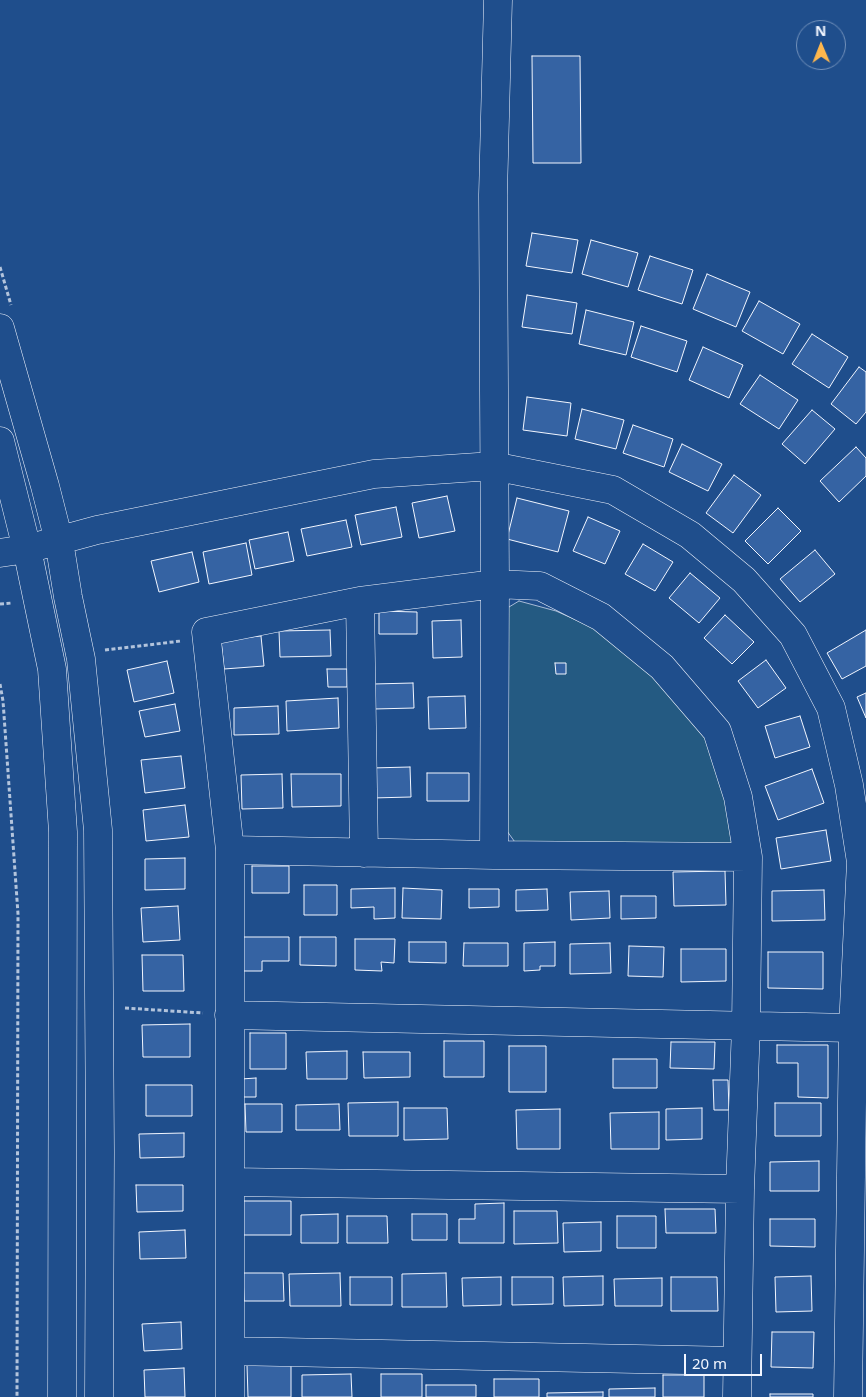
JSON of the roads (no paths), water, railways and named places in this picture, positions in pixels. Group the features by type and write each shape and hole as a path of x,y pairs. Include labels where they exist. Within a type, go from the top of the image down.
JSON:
{"street":[{"path":"494,855 493,195 498,0"},
{"path":"0,328 59,541 68,596 82,660 98,830 99,1397"},
{"path":"0,441 27,549 52,669 63,832 62,1397"},
{"path":"0,553 27,549 98,530 374,474 493,466 613,490 690,535 744,580 793,636 831,708 849,785 861,862 853,1028 848,1397"},
{"path":"230,1397 230,850 206,632 360,601 495,584 540,586 601,617 662,667 717,731 738,797 748,857 746,1026 740,1189 736,1397"},
{"path":"360,601 364,853"},
{"path":"230,850 748,857"},
{"path":"229,1015 853,1028"},
{"path":"230,1182 740,1189"},
{"path":"230,1351 737,1360"}]}
